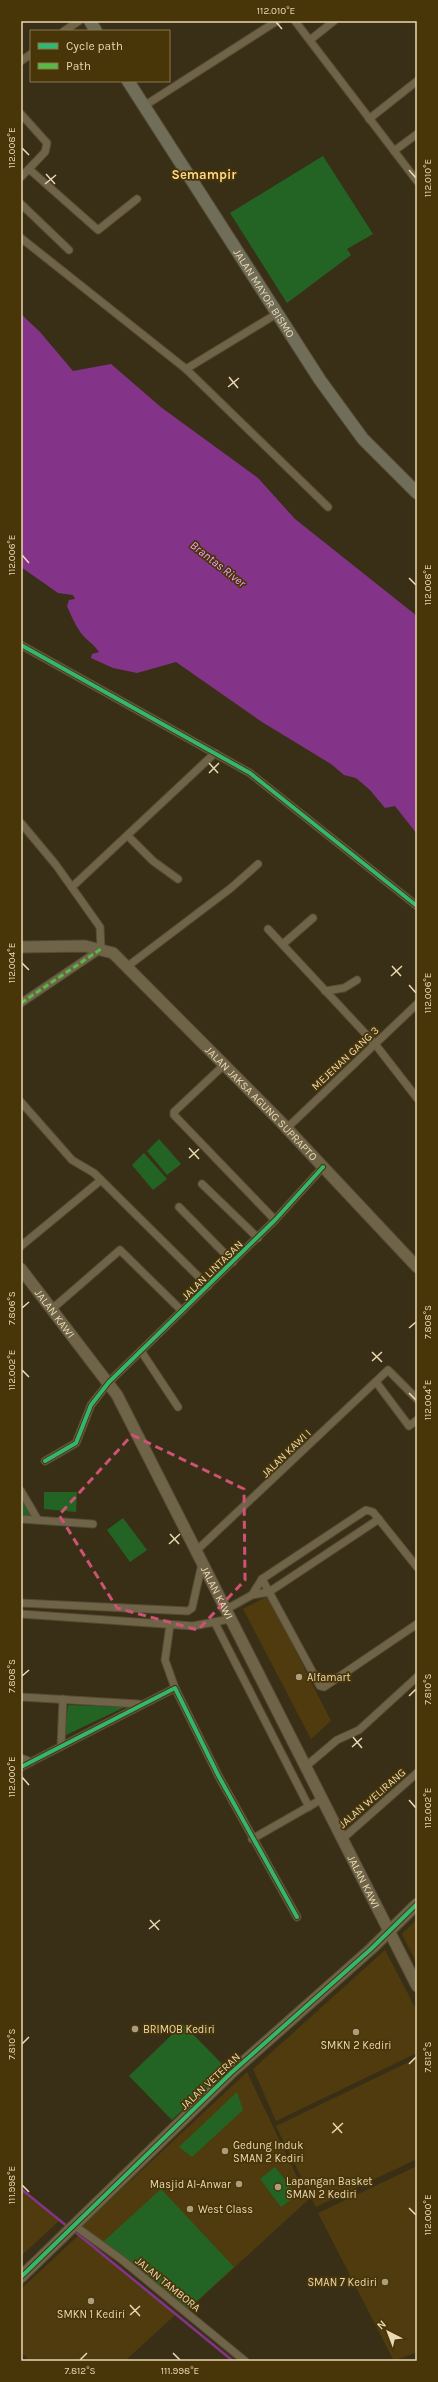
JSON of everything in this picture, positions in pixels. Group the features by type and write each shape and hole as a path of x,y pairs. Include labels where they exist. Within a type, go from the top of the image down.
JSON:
{"main road":[{"path":"90,21 95,30"},
{"name":"JALAN MAYOR BISMO","path":"129,82 320,380 363,439 417,493"},
{"path":"21,947 85,946 101,948"},
{"name":"JALAN JAKSA AGUNG SUPRAPTO","path":"101,948 113,953 128,966 287,1128 417,1267"},
{"name":"JALAN KAWI","path":"21,1269 109,1382 417,1986"},
{"name":"JALAN VETERAN","path":"21,2277 73,2229 163,2137 220,2083 390,1931 417,1904"}],"street":[{"path":"66,30 79,21"},
{"path":"144,106 277,21"},
{"path":"295,21 417,181"},
{"path":"310,40 334,21"},
{"path":"21,60 30,55"},
{"path":"369,118 417,81"},
{"path":"21,114 46,142 45,152 21,176"},
{"path":"394,151 417,134"},
{"path":"29,169 98,230 137,199"},
{"path":"21,204 69,250"},
{"path":"21,238 186,369 328,507"},
{"path":"186,369 278,313"},
{"path":"21,645 250,773 417,906"},
{"path":"72,887 215,753"},
{"path":"21,823 72,887 100,927 101,948 21,1003"},
{"path":"128,836 153,861 178,878"},
{"path":"128,966 231,888 258,864"},
{"path":"282,944 313,918"},
{"path":"268,929 375,1044 417,1098"},
{"path":"326,990 344,988 357,980"},
{"name":"MEJENAN GANG 3","path":"287,1128 417,1004"},
{"path":"225,1064 174,1112 174,1115 275,1220"},
{"path":"21,1102 72,1160 90,1169 208,1286"},
{"name":"JALAN LINTASAN","path":"45,1461 76,1443 91,1405 109,1382 258,1238 323,1167"},
{"path":"21,1246 101,1180"},
{"path":"202,1184 258,1238"},
{"path":"179,1207 233,1262"},
{"path":"52,1309 120,1250 182,1311"},
{"path":"141,1351 178,1407"},
{"name":"JALAN KAWI I","path":"196,1551 389,1369 417,1399"},
{"path":"376,1382 409,1426 417,1420"},
{"path":"21,1490 38,1520"},
{"path":"21,1614 170,1625 193,1626 215,1623 252,1595 262,1579 362,1512 369,1510 379,1519 417,1567"},
{"path":"21,1519 93,1524"},
{"path":"252,1595 269,1592 379,1519"},
{"path":"21,1603 185,1612 190,1610 202,1564"},
{"path":"262,1579 320,1686 324,1687 346,1673 417,1624"},
{"path":"140,1610 140,1623"},
{"path":"215,1623 309,1807"},
{"path":"170,1625 166,1660 175,1688 252,1838 296,1917"},
{"path":"305,1767 337,1740 359,1730 417,1677"},
{"path":"21,1767 140,1704 175,1688"},
{"path":"21,1697 140,1704"},
{"path":"61,1746 63,1699"},
{"path":"21,1758 31,1762"},
{"name":"JALAN WELIRANG","path":"342,1840 417,1773"},
{"path":"252,1838 322,1800"},
{"name":"JALAN TAMBORA","path":"73,2229 121,2259 245,2361"}],"highlighted area":[{"path":"132,1435 244,1489 245,1580 198,1630 117,1608 59,1515"}],"shaded area":[{"path":"268,1596 331,1721 311,1739 243,1609"},
{"path":"417,1919 417,1964 402,1934"},
{"name":"SMKN 2 Kediri","path":"385,1950 417,2011 417,2053 276,2121 253,2069"},
{"path":"417,2058 417,2159 316,2207 276,2126"},
{"path":"247,2072 308,2200 187,2311 82,2226"},
{"name":"SMAN 7 Kediri","path":"417,2166 417,2352 394,2361 318,2213"},
{"path":"21,2187 60,2220 21,2256"},
{"name":"SMKN 1 Kediri","path":"80,2234 176,2314 125,2361 30,2361 21,2352 21,2289"}],"green space":[{"path":"323,156 373,234 347,249 351,255 287,303 230,213"},
{"path":"159,1139 181,1164 167,1175 147,1151"},
{"path":"144,1153 167,1179 153,1190 132,1165"},
{"path":"44,1492 77,1492 76,1512 44,1509"},
{"path":"21,1497 33,1516 21,1516"},
{"path":"123,1518 147,1550 130,1562 107,1530"},
{"path":"68,1705 125,1707 64,1736"},
{"path":"183,2024 226,2068 172,2120 129,2076"},
{"path":"237,2092 243,2110 192,2157 179,2147"},
{"name":"Lapangan Basket SMAN 2 Kediri","path":"275,2167 297,2195 281,2207 260,2179"},
{"path":"161,2189 234,2267 187,2310 103,2242"}],"water":[{"name":"Brantas River","path":"21,314 40,332 73,371 111,364 162,408 258,478 295,519 417,616 417,834 395,806 385,808 370,790 356,778 344,775 331,764 262,722 176,662 137,673 113,668 91,658 92,654 99,652 81,633 67,606 69,600 75,599 73,595 58,593 21,567"}],"waterway":[{"path":"21,2189 68,2227"},
{"path":"74,2231 233,2361"}],"marked path":[{"path":"21,1003 101,949"}],"cycle path":[{"path":"21,645 250,773 417,906"},
{"path":"45,1461 76,1443 91,1405 109,1382 275,1220 323,1167"},
{"path":"21,1767 175,1688 218,1775 297,1917"},
{"path":"21,2277 231,2073 371,1949 417,1904"}],"place":[{"name":"Alfamart","path":"299,1677"},
{"name":"BRIMOB Kediri","path":"135,2029"},
{"name":"SMKN 2 Kediri","path":"356,2032"},
{"name":"Gedung Induk SMAN 2 Kediri","path":"225,2151"},
{"name":"Masjid Al-Anwar","path":"239,2184"},
{"name":"Lapangan Basket SMAN 2 Kediri","path":"278,2187"},
{"name":"West Class","path":"190,2209"},
{"name":"SMAN 7 Kediri","path":"385,2282"},
{"name":"SMKN 1 Kediri","path":"91,2301"}],"district":[{"name":"Semampir","path":"204,174"}]}
